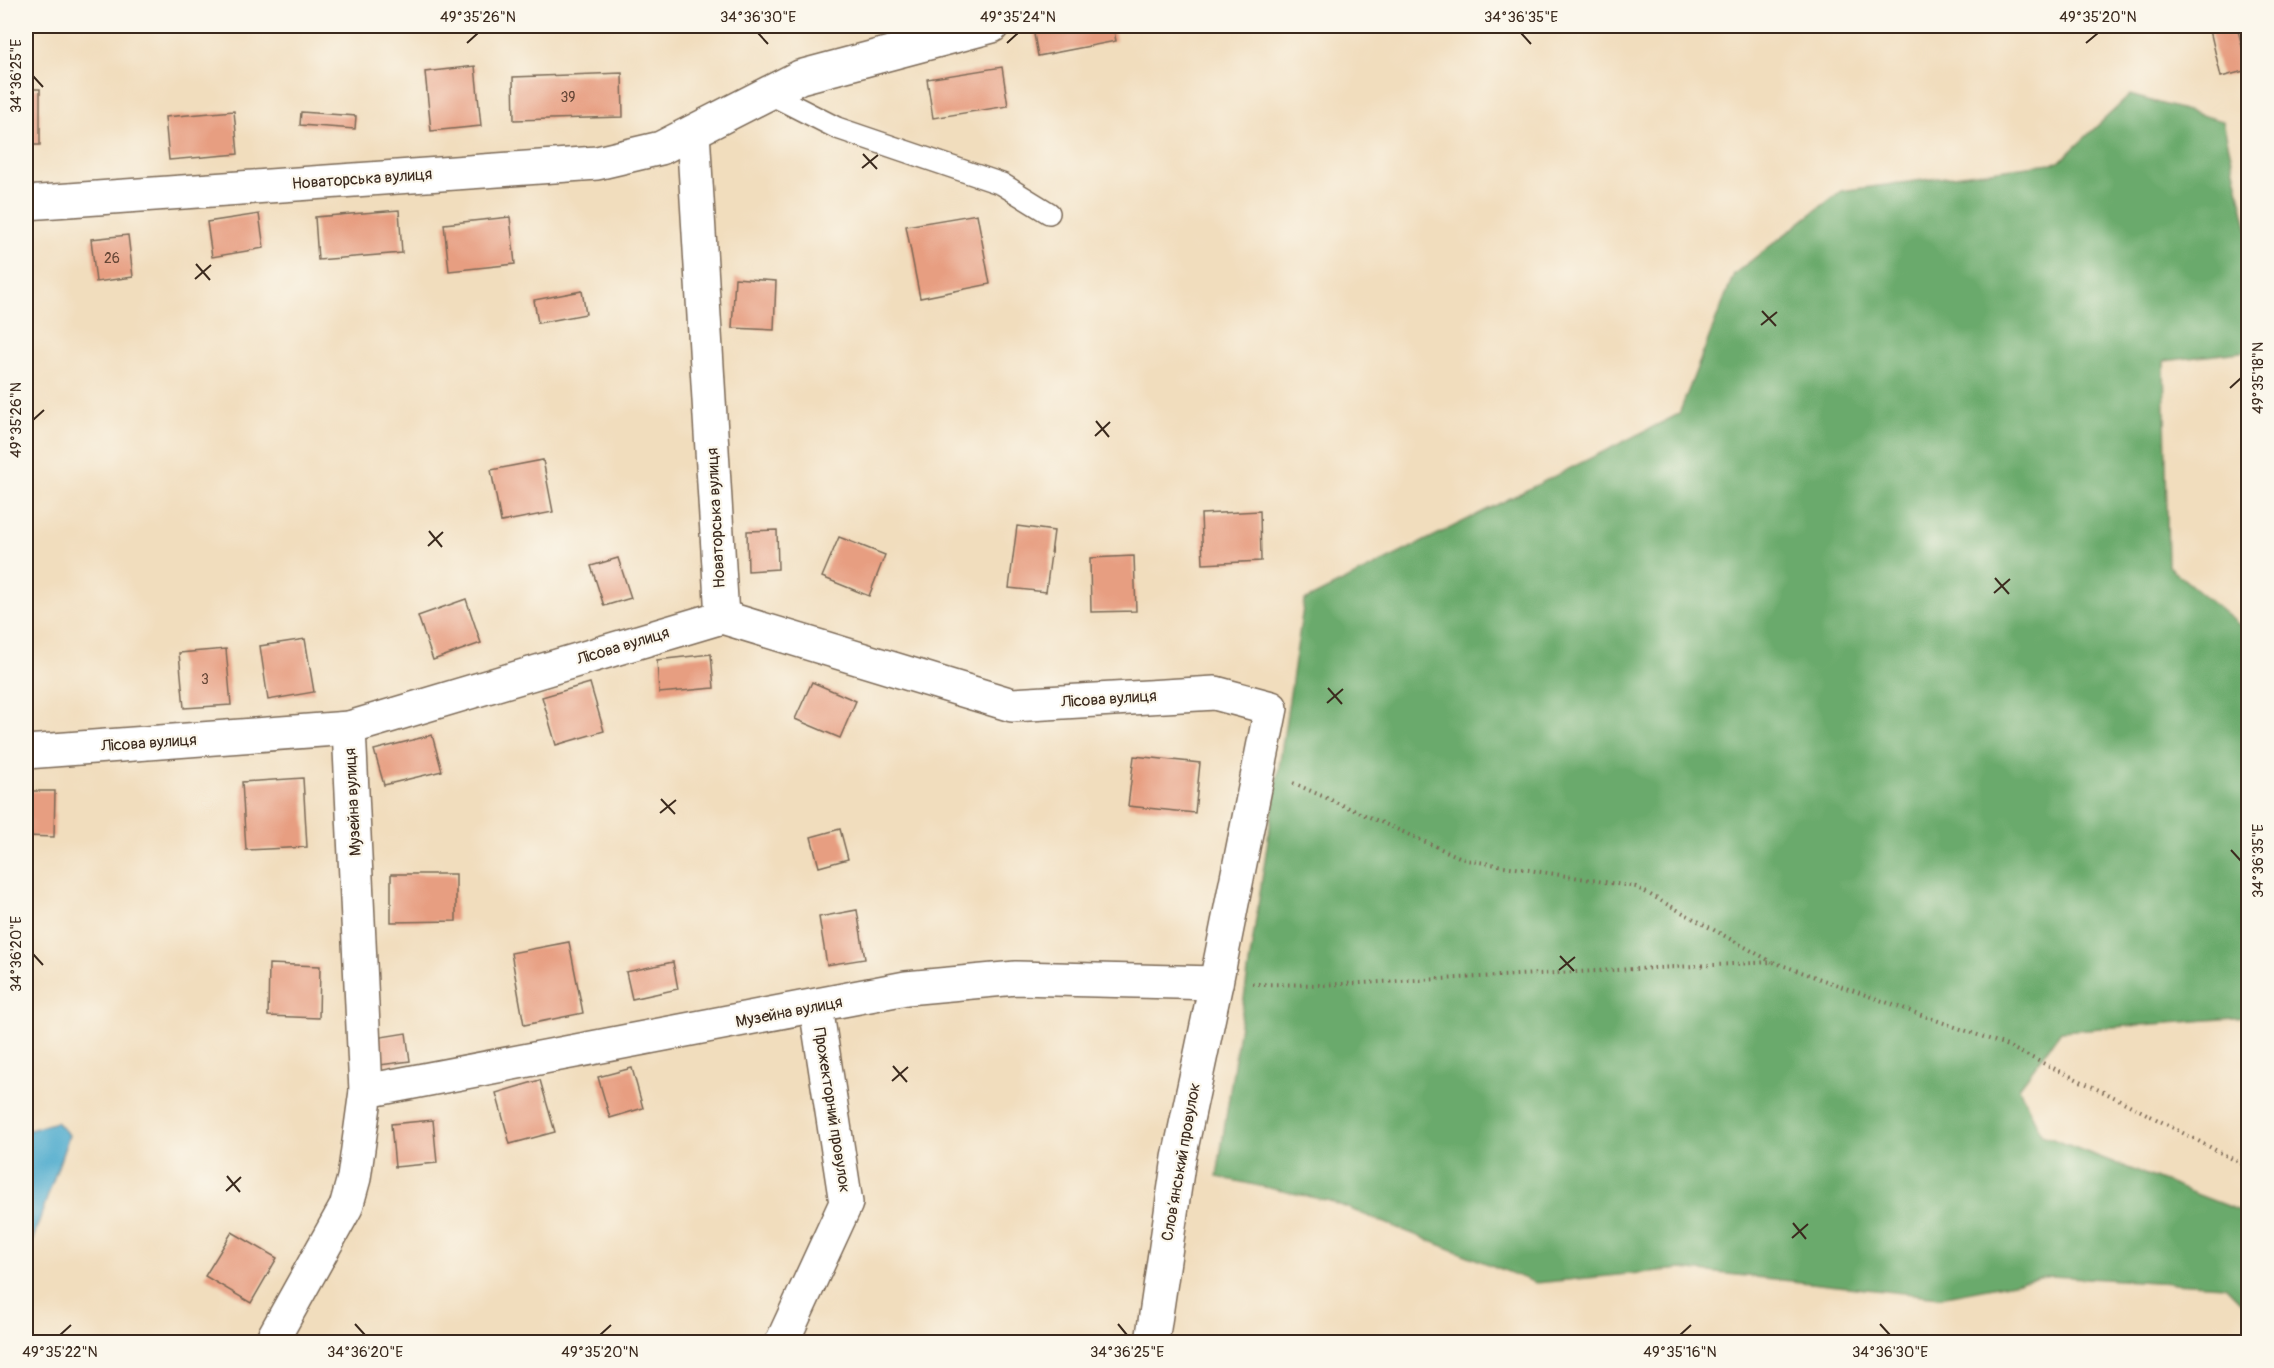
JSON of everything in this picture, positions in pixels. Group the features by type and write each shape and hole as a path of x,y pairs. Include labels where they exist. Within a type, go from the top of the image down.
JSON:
{"street":[{"name":"Новаторська вулиця","path":"26,203 597,163 661,148 800,77 992,26"},
{"name":"Новаторська вулиця","path":"693,132 722,617"},
{"name":"Лісова вулиця","path":"26,752 349,728 722,617 1012,705 1215,693 1271,708 1259,768"},
{"name":"Музейна вулиця","path":"271,1342 346,1207 354,1178 366,1091 349,728"},
{"name":"Словʼянський провулок","path":"1152,1342 1179,1158 1259,768"},
{"name":"Музейна вулиця","path":"366,1091 816,1007 906,988 1016,978 1216,983"},
{"name":"Прожекторний провулок","path":"782,1342 846,1203 816,1007"}],"lane":[{"path":"768,93 837,128 1002,184 1049,213"}],"path":[{"path":"1259,768 1466,860 1636,887 1773,963 2003,1044 2116,1098 2248,1167"},
{"path":"1216,983 1322,984 1773,963"}],"green space":[{"path":"2130,95 2223,121 2248,231 2248,351 2164,361 2168,566 2248,632 2248,1017 2061,1031 2019,1088 2042,1135 2248,1214 2248,1309 2225,1286 2051,1276 1940,1297 1681,1269 1536,1283 1330,1201 1217,1177 1304,601 1679,414 1734,274 1841,191 2059,162"},
{"path":"2025,1332 2019,1342 1925,1342"}],"water":[{"path":"56,1122 69,1135 26,1255 26,1129 30,1130"}],"building":[{"path":"1080,26 1113,26 1116,41 1038,56 1034,34"},
{"path":"2209,26 2237,26 2248,70 2221,77"},
{"path":"475,66 481,126 431,131 425,72"},
{"path":"1002,67 1008,106 933,118 927,79"},
{"path":"622,73 623,117 514,120 513,77"},
{"path":"26,89 40,89 40,145 26,145"},
{"path":"234,111 238,154 169,160 165,117"},
{"path":"301,112 356,116 355,129 300,125"},
{"path":"399,210 402,253 318,260 315,217"},
{"path":"259,214 264,248 212,257 207,222"},
{"path":"977,214 990,284 920,298 906,226"},
{"path":"510,217 515,264 449,271 444,224"},
{"path":"128,235 133,277 96,282 91,239"},
{"path":"735,278 776,281 774,330 732,328"},
{"path":"582,291 586,314 538,323 534,300"},
{"path":"543,460 553,512 501,522 491,470"},
{"path":"1260,511 1261,561 1203,564 1201,514"},
{"path":"1017,526 1054,531 1046,592 1009,588"},
{"path":"777,530 778,569 748,571 747,531"},
{"path":"839,537 885,555 869,596 822,577"},
{"path":"1134,556 1136,611 1091,612 1090,558"},
{"path":"618,558 631,598 604,606 591,566"},
{"path":"466,599 481,643 433,660 418,616"},
{"path":"305,639 314,692 268,700 260,646"},
{"path":"226,649 231,705 184,708 179,653"},
{"path":"711,654 714,688 659,693 657,660"},
{"path":"812,682 856,701 840,738 795,719"},
{"path":"590,683 604,731 556,745 542,697"},
{"path":"432,735 442,771 384,785 374,750"},
{"path":"1134,756 1200,763 1195,813 1128,806"},
{"path":"303,778 307,847 246,850 242,782"},
{"path":"26,791 55,791 54,837 26,836"},
{"path":"840,829 848,859 819,867 811,837"},
{"path":"391,874 456,874 456,921 391,922"},
{"path":"857,910 865,959 827,965 819,917"},
{"path":"569,942 583,1013 524,1025 511,953"},
{"path":"673,962 678,989 632,999 626,972"},
{"path":"269,964 320,966 319,1018 268,1016"},
{"path":"406,1033 410,1061 380,1065 375,1038"},
{"path":"632,1068 643,1108 610,1118 598,1077"},
{"path":"540,1080 555,1132 510,1144 496,1093"},
{"path":"433,1120 437,1163 395,1167 391,1124"},
{"path":"232,1232 277,1258 251,1303 205,1276"}]}
